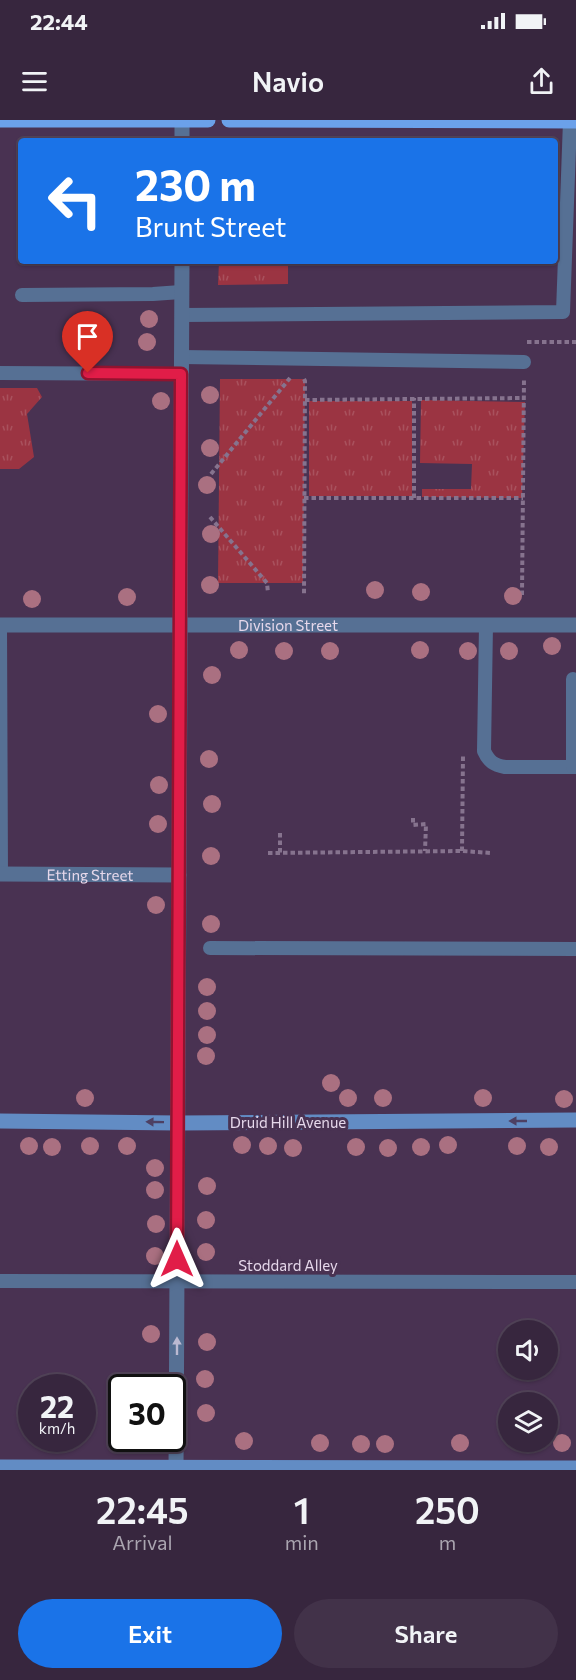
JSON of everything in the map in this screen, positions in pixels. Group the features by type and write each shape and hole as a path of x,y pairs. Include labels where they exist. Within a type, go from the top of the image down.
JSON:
{"main road":[{"path":"0,120 208,120"},
{"path":"229,120 573,121"},
{"name":"Druid Hill Avenue","path":"0,1121 178,1123 576,1120"},
{"path":"0,1467 576,1468"}],"street":[{"path":"182,120 182,138"},
{"path":"176,1469 182,264"},
{"name":"Division Street","path":"0,625 576,625"},
{"name":"Etting Street","path":"1,874 179,875"}],"lane":[{"path":"182,315 563,312 573,121"},
{"path":"22,296 182,292"},
{"path":"181,357 524,362"},
{"path":"0,373 181,374"},
{"path":"0,625 1,874"},
{"path":"486,625 484,751 488,760 495,765 575,767 573,680"},
{"path":"210,948 576,949"},
{"name":"Stoddard Alley","path":"0,1281 576,1282"}],"path":[{"path":"522,595 525,342 576,342"},
{"path":"299,374 305,381 304,594"},
{"path":"212,474 292,375 281,375"},
{"path":"414,398 414,498"},
{"path":"305,400 525,398"},
{"path":"304,498 523,498"},
{"path":"210,517 267,583 268,593"},
{"path":"413,818 413,825 426,824 425,851"},
{"path":"280,833 280,853"},
{"path":"268,853 425,851 492,853"}],"green space":[{"path":"219,264 288,264 288,284 218,285"},
{"path":"220,379 305,379 303,583 218,583"},
{"path":"0,388 37,388 42,397 27,414 34,457 19,469 0,469"},
{"path":"421,400 525,402 522,498 422,497 422,489 471,489 472,464 420,463"},
{"path":"309,401 412,401 412,496 309,496"}],"route":[{"path":"88,373 181,374 177,1259"}]}
